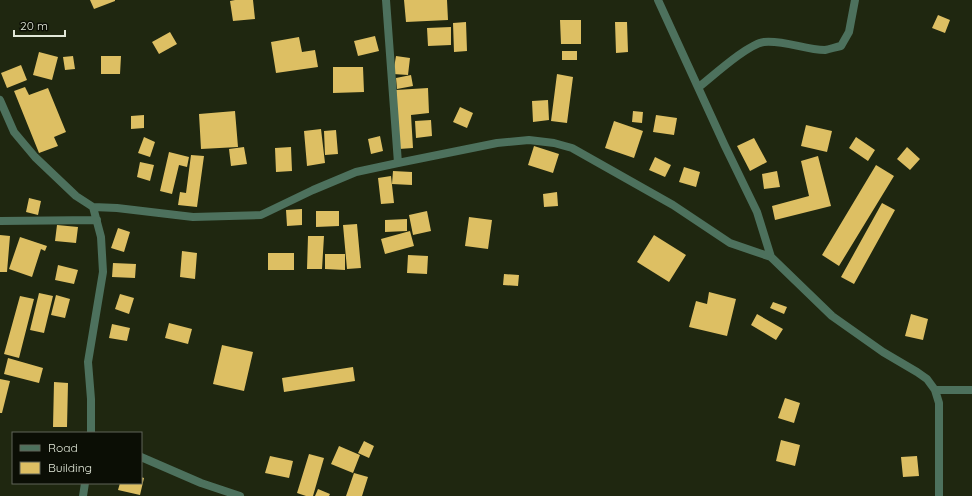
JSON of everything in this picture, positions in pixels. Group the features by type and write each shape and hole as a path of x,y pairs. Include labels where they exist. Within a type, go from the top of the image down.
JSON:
{"street":[{"path":"386,0 398,163"},
{"path":"658,0 757,212 770,257"},
{"path":"665,14 666,0"},
{"path":"699,88 734,59 748,49 763,42 779,42 826,50 840,46 849,32 855,0"},
{"path":"0,100 14,132 35,157 76,196 93,207 193,216 261,214 356,172 497,143 529,140 554,143 572,148 673,205 730,243 770,257 832,316 883,352 927,379 935,390 939,404 939,496"},
{"path":"92,432 88,362 103,272 101,237 93,207"},
{"path":"0,220 97,220"},
{"path":"935,390 972,390"},
{"path":"142,457 201,483 240,496"},
{"path":"83,496 85,484"}],"building":[{"path":"90,0 115,0 115,1 94,9"},
{"path":"253,0 255,19 233,21 230,1"},
{"path":"404,0 447,0 448,20 406,22"},
{"path":"938,15 950,20 945,33 932,28"},
{"path":"560,20 581,20 581,44 561,44"},
{"path":"466,22 467,51 454,52 453,23"},
{"path":"615,22 627,22 628,52 616,53"},
{"path":"451,27 451,45 428,46 427,28"},
{"path":"170,32 177,44 159,54 152,42"},
{"path":"375,36 379,51 358,56 354,41"},
{"path":"299,37 302,52 315,50 318,67 276,73 271,42"},
{"path":"562,51 577,51 577,60 562,60"},
{"path":"39,52 58,57 52,80 33,75"},
{"path":"73,56 75,69 65,70 63,57"},
{"path":"101,56 121,56 120,74 101,74"},
{"path":"396,56 410,58 408,75 393,74"},
{"path":"21,65 27,80 7,88 1,73"},
{"path":"333,67 363,67 364,92 333,93"},
{"path":"557,74 573,77 567,123 551,121"},
{"path":"411,75 413,86 397,89 396,78"},
{"path":"25,87 29,95 48,88 66,132 54,137 58,146 39,153 14,91"},
{"path":"428,88 429,113 411,115 413,148 399,149 396,90"},
{"path":"548,100 549,120 533,122 532,101"},
{"path":"460,107 473,113 467,128 453,122"},
{"path":"235,111 238,147 201,149 199,114"},
{"path":"633,111 643,112 642,123 632,122"},
{"path":"144,115 144,128 131,129 131,116"},
{"path":"656,115 677,118 674,135 653,132"},
{"path":"431,120 432,136 416,138 415,121"},
{"path":"614,121 643,131 634,158 605,148"},
{"path":"806,125 832,131 827,152 801,146"},
{"path":"321,129 325,163 307,166 304,131"},
{"path":"336,130 338,154 325,155 324,131"},
{"path":"380,136 383,151 371,154 368,139"},
{"path":"144,137 155,142 150,157 138,153"},
{"path":"856,137 875,150 868,161 849,148"},
{"path":"754,138 767,162 750,171 737,146"},
{"path":"534,146 559,154 553,173 528,165"},
{"path":"244,147 247,164 231,166 229,149"},
{"path":"291,147 292,171 276,172 275,148"},
{"path":"907,147 920,159 910,170 897,159"},
{"path":"169,152 189,157 187,167 179,165 172,194 160,191"},
{"path":"191,155 204,156 197,207 178,205 180,192 186,193"},
{"path":"818,156 831,206 775,220 772,206 809,196 801,161"},
{"path":"655,157 671,165 665,177 649,170"},
{"path":"140,162 154,165 150,181 137,177"},
{"path":"876,165 894,176 839,266 822,255"},
{"path":"684,167 700,172 696,187 679,182"},
{"path":"393,171 412,172 412,185 392,184"},
{"path":"777,171 780,187 764,189 762,174"},
{"path":"391,176 394,203 381,204 378,178"},
{"path":"557,192 558,206 544,207 543,194"},
{"path":"29,198 41,201 38,215 26,212"},
{"path":"882,203 895,210 854,284 841,277"},
{"path":"302,209 302,225 287,226 286,210"},
{"path":"316,211 339,211 339,226 316,227"},
{"path":"427,211 431,231 413,235 409,215"},
{"path":"469,217 492,220 488,249 465,246"},
{"path":"407,219 407,231 385,232 385,220"},
{"path":"357,224 361,268 347,269 343,225"},
{"path":"57,225 78,227 76,243 55,241"},
{"path":"118,228 130,232 124,252 111,248"},
{"path":"410,231 414,246 385,254 381,239"},
{"path":"0,235 10,236 7,272 0,272"},
{"path":"654,235 686,255 669,282 637,262"},
{"path":"308,236 324,236 322,269 307,269"},
{"path":"20,237 47,246 45,251 41,249 32,277 9,269"},
{"path":"182,251 197,253 195,279 180,277"},
{"path":"268,253 294,253 294,270 268,270"},
{"path":"325,254 345,254 345,270 325,269"},
{"path":"408,255 428,256 427,274 407,273"},
{"path":"113,263 136,264 135,278 112,277"},
{"path":"58,265 78,270 74,284 55,280"},
{"path":"504,274 519,275 518,286 503,285"},
{"path":"709,292 736,299 727,336 689,327 696,301 707,304"},
{"path":"39,293 53,296 44,333 30,330"},
{"path":"120,294 134,298 129,314 115,309"},
{"path":"56,295 70,299 65,318 51,315"},
{"path":"20,296 34,299 19,358 4,354"},
{"path":"773,302 787,307 784,314 770,308"},
{"path":"757,314 783,329 776,340 751,325"},
{"path":"911,314 928,319 923,340 905,336"},
{"path":"169,323 192,329 188,344 165,338"},
{"path":"112,324 130,328 127,341 109,338"},
{"path":"222,345 253,352 244,391 213,384"},
{"path":"8,358 43,368 39,383 4,374"},
{"path":"353,367 355,381 284,392 282,378"},
{"path":"0,379 10,381 2,413 0,413"},
{"path":"54,382 68,383 67,427 53,427"},
{"path":"785,398 800,403 794,423 778,418"},
{"path":"781,440 800,445 795,466 776,461"},
{"path":"364,441 374,446 369,458 358,453"},
{"path":"339,446 360,455 353,473 331,464"},
{"path":"309,454 324,458 313,496 306,496 297,493"},
{"path":"270,456 293,461 289,478 265,473"},
{"path":"917,456 919,476 903,477 901,457"},
{"path":"354,473 368,477 362,496 346,496"},
{"path":"142,477 144,478 140,495 118,490 120,484 142,484"},
{"path":"318,489 330,494 329,496 315,496"}]}
